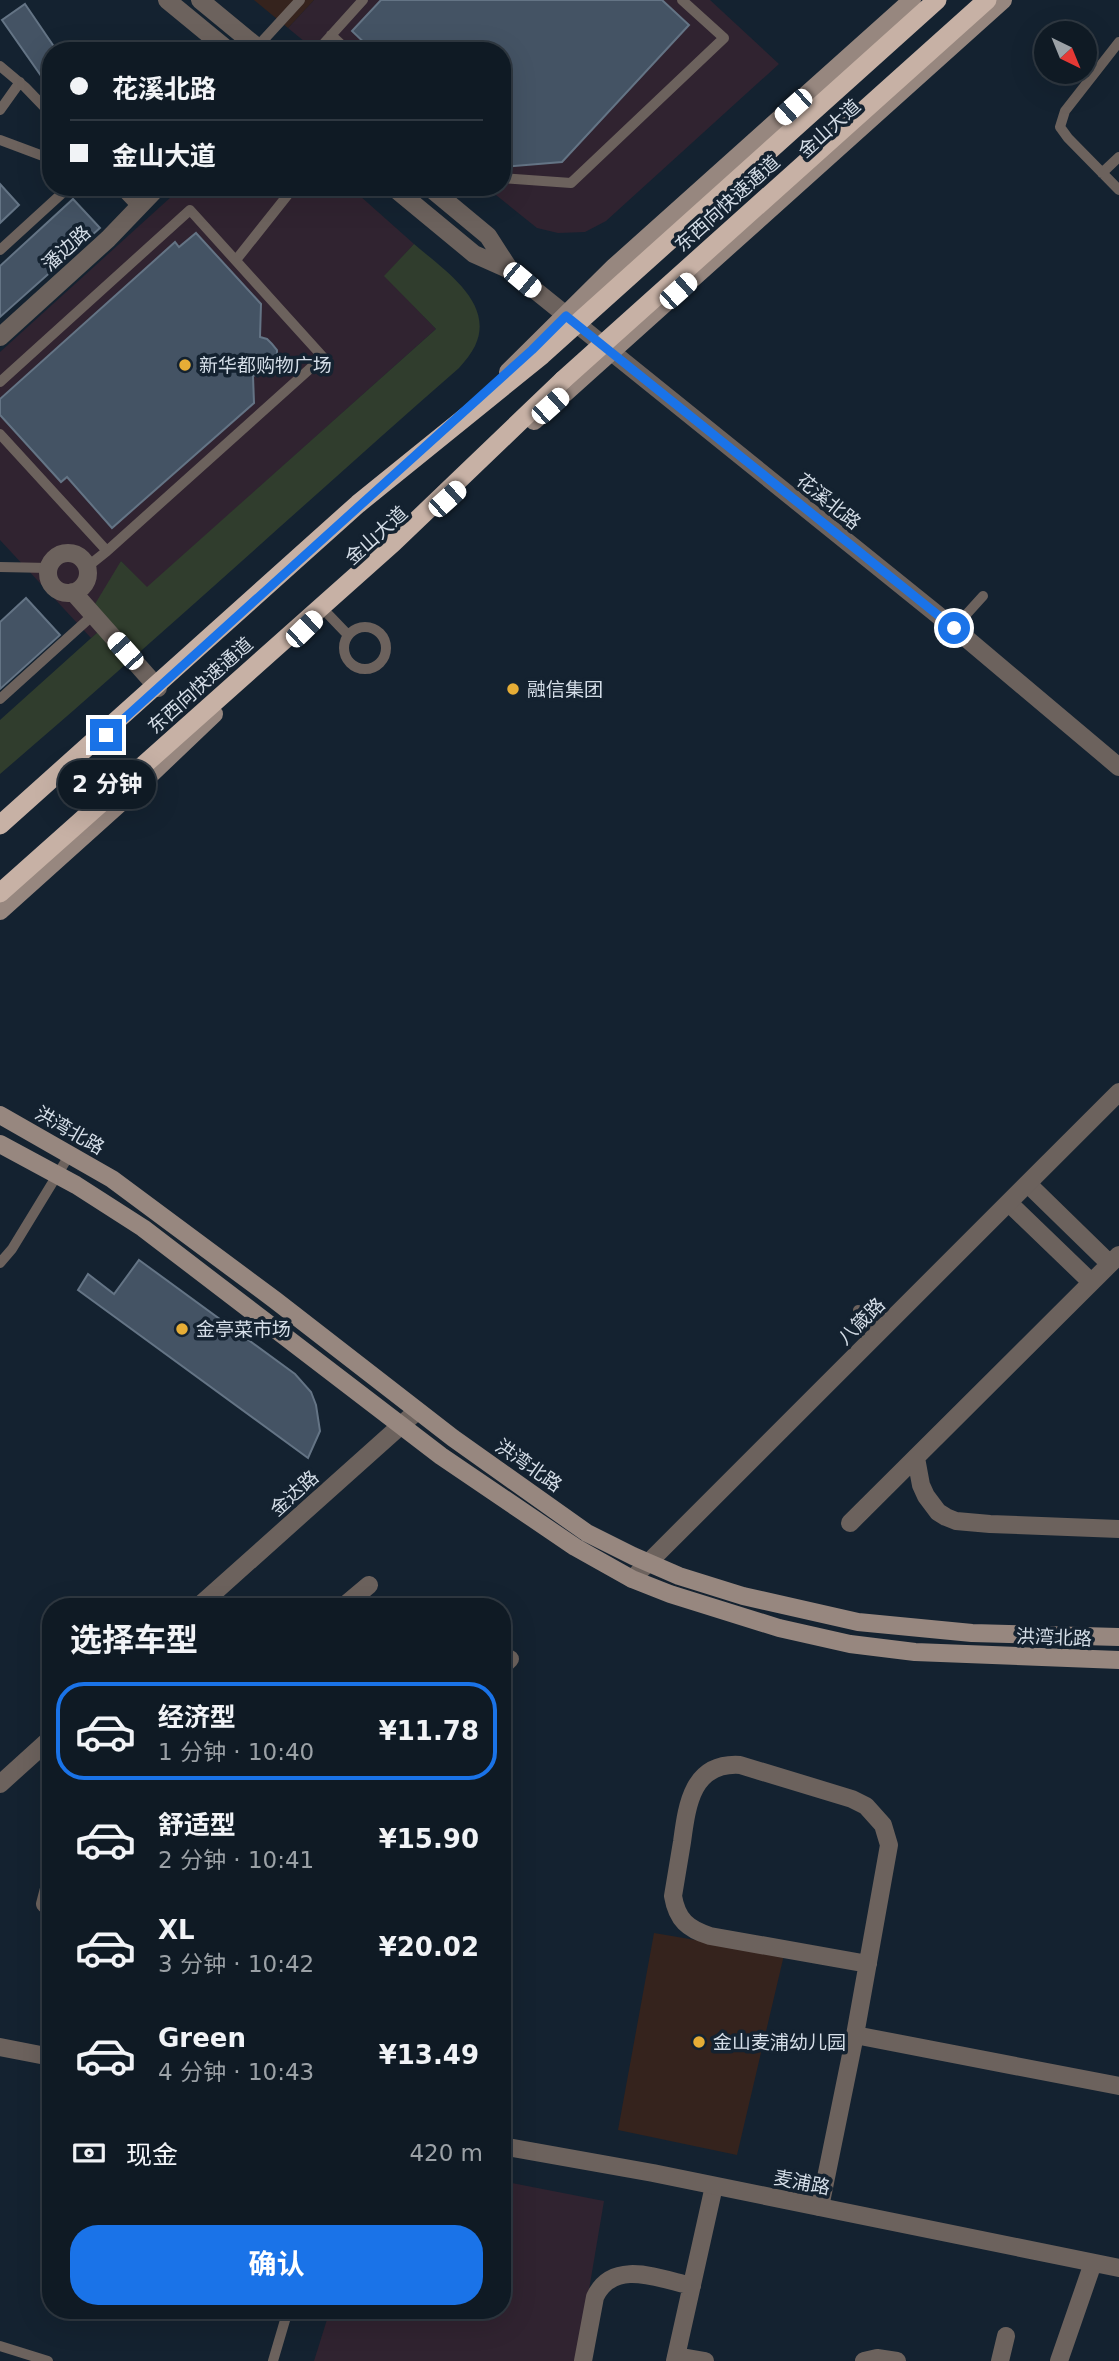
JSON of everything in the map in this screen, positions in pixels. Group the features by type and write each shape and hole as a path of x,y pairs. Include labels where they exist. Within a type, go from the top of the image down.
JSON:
{"highway":[{"name":"东西向快速通道","path":"0,825 358,504 542,355 937,0"},
{"name":"东西向快速通道","path":"0,893 393,543 563,380 988,0"}],"main road":[{"name":"金山大道","path":"0,814 106,735 522,360 614,267 912,0"},
{"name":"金山大道","path":"0,911 128,796 324,610 1003,0"},
{"name":"洪湾北路","path":"0,1115 112,1179 417,1411 587,1533 648,1563 743,1596 858,1622 972,1633 1119,1637"},
{"name":"洪湾北路","path":"0,1143 143,1228 400,1427 575,1547 632,1578 670,1594 779,1628 850,1644 915,1652 1119,1660"}],"street":[{"path":"167,0 218,42"},
{"path":"200,0 251,42"},
{"name":"潘边路","path":"0,337 108,239 149,196"},
{"path":"404,196 474,254 510,270"},
{"path":"440,196 488,236 510,270"},
{"name":"花溪北路","path":"510,270 954,628 1119,767"},
{"path":"70,553 82,559 87,567 88,578 81,588 73,592 64,593 53,586 48,575 49,568 57,557 70,553"},
{"path":"73,592 158,688"},
{"name":"八箴路","path":"632,1578 1119,1092"},
{"path":"850,1523 1115,1259 1028,1184"},
{"path":"1009,1203 1091,1282"},
{"name":"金达路","path":"208,1598 417,1411"},
{"path":"916,1458 920,1485 926,1496 938,1512 956,1521 1119,1529"},
{"path":"354,1598 369,1585"},
{"path":"0,1784 42,1746"},
{"path":"820,2207 855,2035 868,1964 889,1845 883,1825 866,1807 852,1799 740,1765 728,1764 710,1771 693,1791 687,1807 673,1896 683,1923 694,1931 710,1936 868,1964"},
{"path":"855,2035 1119,2086"},
{"path":"0,2047 42,2055"},
{"name":"麦浦路","path":"511,2148 1119,2268"},
{"path":"705,2361 675,2358 715,2186"},
{"path":"1059,2361 1093,2263"},
{"path":"583,2361 595,2297 599,2288 612,2276 635,2274 692,2286"},
{"path":"1000,2361 1006,2336"},
{"path":"864,2361 877,2358 897,2361"}],"lane":[{"path":"265,42 300,0"},
{"path":"325,42 363,0"},
{"path":"511,179 571,183 724,38 682,0"},
{"path":"331,36 338,42"},
{"path":"1119,43 1065,111 1060,127 1119,190"},
{"path":"0,66 42,105"},
{"path":"0,110 20,82"},
{"path":"1,142 42,156"},
{"path":"1102,173 1119,157"},
{"path":"0,250 59,196"},
{"path":"127,196 138,208"},
{"path":"236,260 286,196"},
{"path":"0,382 190,210 323,357 87,567"},
{"path":"0,434 107,551"},
{"path":"0,567 49,568"},
{"path":"954,628 983,596"},
{"path":"324,610 348,635"},
{"path":"0,699 93,615"},
{"path":"360,628 374,629 380,634 385,646 381,660 370,668 352,664 344,653 348,635 360,628"},
{"path":"0,1263 12,1249 70,1154"},
{"path":"858,1310 881,1331"},
{"path":"273,2361 285,2319"},
{"path":"0,2346 48,2361"}],"shaded area":[{"path":"254,0 314,0 288,28"},
{"path":"314,0 710,0 779,64 606,221 585,232 558,233 537,228 497,196 511,196 511,42 305,42 288,28"},
{"path":"172,196 360,196 414,244 385,276 436,329 147,588 121,561 110,622 91,638 0,540 0,352"},
{"name":"金山麦浦幼儿园","path":"654,1933 784,1955 737,2155 618,2130"},
{"path":"511,2183 604,2201 577,2361 314,2361 327,2319 511,2319"}],"green space":[{"path":"414,244 451,275 472,301 480,330 475,346 466,360 0,774 0,720 109,622 95,604 121,561 147,587 436,329 384,276"}],"building":[{"path":"381,0 662,0 689,25 562,162 511,166 511,42 364,42 352,31"},
{"path":"25,4 51,42 42,42 42,77 2,20"},
{"path":"0,184 19,205 0,223"},
{"path":"73,199 100,228 0,317 0,266"},
{"path":"196,233 261,304 260,337 267,339 277,350 277,358 270,369 253,376 254,403 112,528 67,477 61,482 0,415 0,399 175,242 179,247"},
{"path":"26,598 60,635 0,689 0,622"},
{"name":"金亭菜市场","path":"139,1260 295,1374 311,1392 320,1431 308,1458 78,1290 88,1274 114,1294"}],"place":[{"name":"新华都购物广场","path":"185,365"},
{"name":"融信集团","path":"513,689"},
{"name":"金亭菜市场","path":"182,1329"},
{"name":"金山麦浦幼儿园","path":"699,2042"}],"route":[{"path":"106,735 532,350 566,316 954,628"}]}
